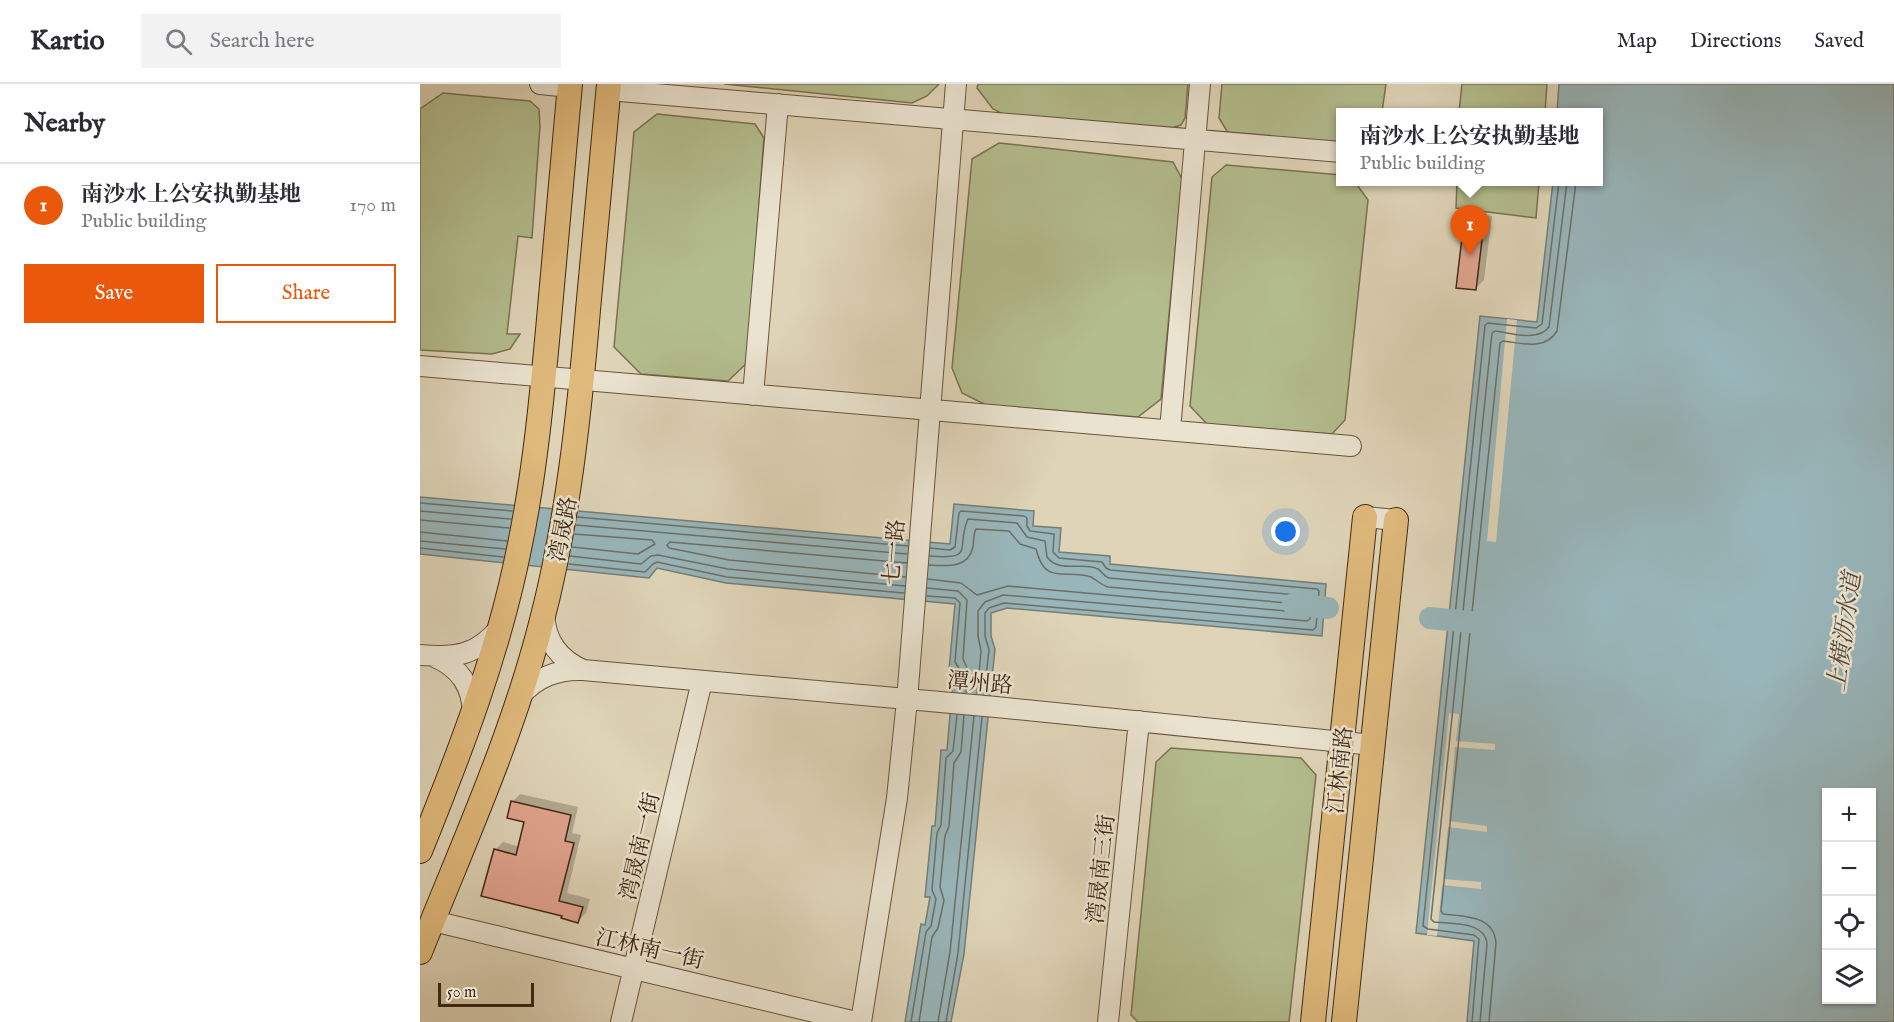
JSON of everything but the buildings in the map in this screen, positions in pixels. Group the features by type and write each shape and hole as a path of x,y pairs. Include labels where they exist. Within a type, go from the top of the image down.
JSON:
{"main road":[{"name":"湾晟路","path":"420,850 473,714 501,626 531,488 544,377 570,85"},
{"name":"湾晟路","path":"420,952 496,763 520,696 550,587 569,491 582,380 609,87"},
{"name":"江林南路","path":"1313,1022 1365,517"},
{"name":"江林南路","path":"1344,1022 1396,520"}],"street":[{"path":"540,84 570,85"},
{"name":"七一路","path":"861,1022 897,798 907,700 956,84"},
{"path":"1170,430 1200,84"},
{"path":"609,87 777,104 1336,152"},
{"path":"753,395 777,104"},
{"path":"420,366 1351,446"},
{"path":"1365,517 1396,520"},
{"path":"544,611 545,626 554,647 569,664 583,670"},
{"path":"426,656 448,657 464,654 478,648 501,626"},
{"path":"426,656 447,662 458,672 467,684 472,699 473,714"},
{"name":"潭州路","path":"520,696 543,677 563,671 583,670 996,707 1373,745"},
{"name":"湾晟南一街","path":"621,1022 702,681"},
{"name":"湾晟南三街","path":"1108,1022 1139,721"},
{"name":"江林南一街","path":"433,921 856,1022"}],"green space":[{"path":"724,84 939,84 927,96 912,103"},
{"path":"978,84 1188,84 1185,118 1181,125 1165,130 1007,116 993,109 977,88"},
{"path":"1222,84 1386,84 1383,108 1336,108 1336,145 1230,136 1219,118"},
{"path":"1462,84 1547,84 1545,108 1459,108"},
{"path":"443,93 530,101 539,109 540,126 532,238 518,236 507,334 520,334 510,349 492,354 420,350 420,109"},
{"path":"657,114 755,124 764,138 747,363 728,381 641,374 614,347 634,132"},
{"path":"999,143 1173,162 1182,179 1161,399 1138,417 986,405 962,393 952,368 972,159"},
{"path":"1226,165 1336,175 1336,186 1358,186 1368,200 1345,420 1332,434 1207,424 1190,406 1212,177"},
{"path":"1457,186 1539,186 1536,218 1456,208"},
{"path":"1171,748 1301,758 1316,775 1289,1022 1138,1022 1131,1015 1156,762"}],"water":[{"name":"上横沥水道","path":"1559,84 1894,84 1894,1022 1467,1022 1474,941 1416,933 1480,316 1537,322 1553,186 1603,186 1603,108 1557,108"},
{"path":"420,497 950,544 954,504 1034,511 1033,526 1061,528 1059,552 1110,556 1110,564 1326,584 1322,636 1007,608 991,613 991,636 995,649 964,954 951,1022 905,1022 921,924 925,925 930,897 925,897 932,826 935,826 941,750 947,750 954,669 949,670 955,604 726,583 657,568 649,578 420,554"}],"pier":[{"path":"1507,319 1517,320 1496,542 1487,541"},
{"path":"1449,713 1459,714 1456,741 1495,744 1495,750 1455,747 1449,821 1487,826 1487,832 1448,827 1443,879 1481,882 1481,889 1442,885 1437,936 1427,935"}],"waterway":[{"path":"1293,604 1328,608"},
{"path":"1430,618 1479,623"}],"place":[{"name":"南沙水上公安执勤基地","path":"1470,255"}]}
